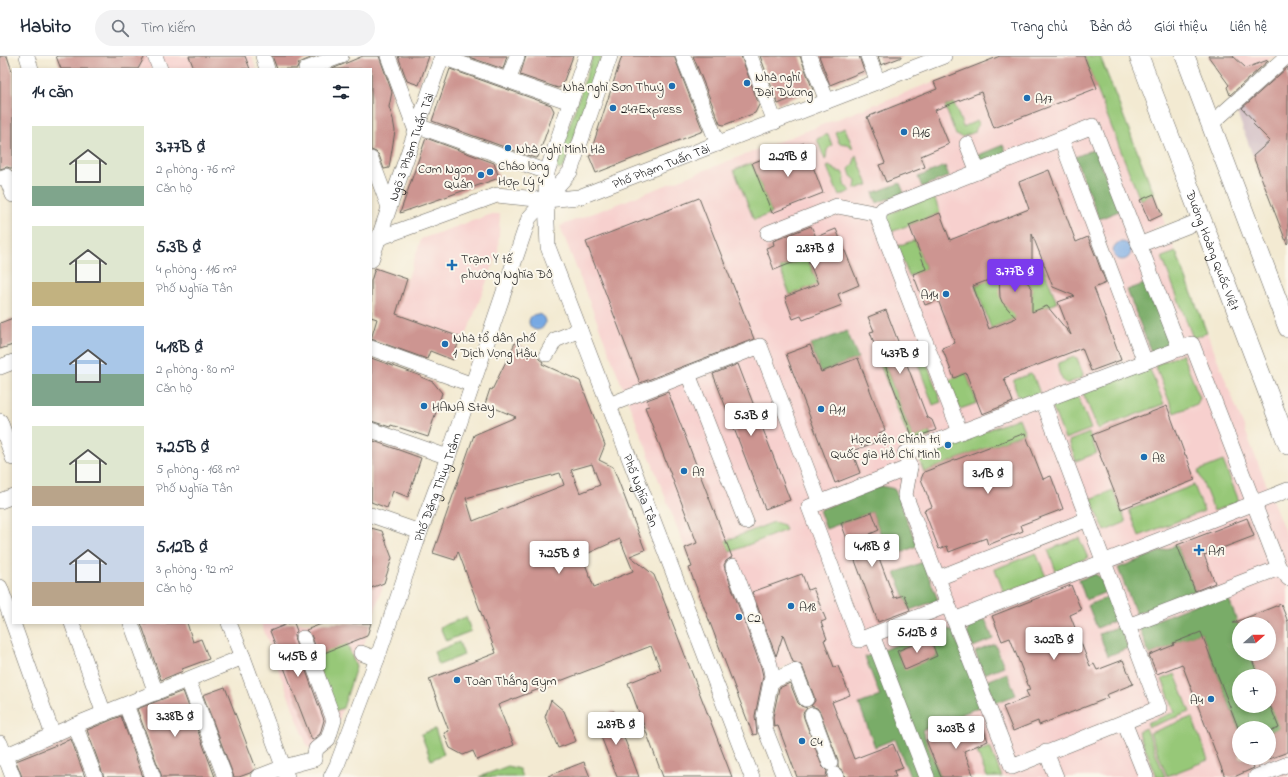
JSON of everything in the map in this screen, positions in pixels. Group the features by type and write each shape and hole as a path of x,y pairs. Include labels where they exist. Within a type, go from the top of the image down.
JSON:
{"main road":[{"name":"Đường Hoàng Quốc Việt","path":"1139,56 1288,445"},
{"path":"1185,56 1288,328"}],"street":[{"path":"27,56 31,68"},
{"path":"155,56 160,68"},
{"path":"263,56 268,68"},
{"path":"388,56 417,129 547,172"},
{"path":"508,80 517,56"},
{"path":"546,200 547,172 586,56"},
{"name":"Phố Đặng Thùy Trâm","path":"331,777 337,766 377,659 420,532 473,385 529,218 570,172 610,56"},
{"path":"683,56 718,144"},
{"path":"750,56 775,122"},
{"path":"809,56 827,102"},
{"path":"868,56 878,82"},
{"path":"1211,124 1287,56"},
{"path":"442,57 570,102"},
{"name":"Ngõ 3 Phạm Tuấn Tài","path":"372,255 375,239 390,207 442,57"},
{"name":"Phố Phạm Tuấn Tài","path":"375,239 497,195 546,200 579,197 827,102 938,57"},
{"path":"309,68 336,60"},
{"path":"960,432 879,221 879,214 883,209 1093,126 1180,349"},
{"path":"1061,139 1145,362"},
{"path":"967,144 978,172"},
{"path":"372,162 390,207"},
{"path":"0,178 6,176 12,192"},
{"name":"Phố Nghĩa Tân","path":"546,200 548,247 752,777"},
{"path":"768,233 837,206 879,214"},
{"path":"1139,245 1202,220"},
{"path":"547,354 555,340 580,330"},
{"path":"1043,401 1088,519 1128,626 1159,708 1046,752 1012,767 905,495 910,467 905,453 1192,344 1254,504 1283,573 1128,626"},
{"path":"609,405 760,346 820,502"},
{"path":"372,348 473,385"},
{"path":"0,367 12,362"},
{"path":"688,374 746,522"},
{"path":"0,421 12,455"},
{"path":"372,430 448,457"},
{"path":"910,467 809,507 859,640 948,605"},
{"path":"954,620 1288,490"},
{"path":"0,502 12,496"},
{"path":"372,516 420,532"},
{"path":"938,578 1088,519"},
{"path":"733,566 770,665 772,681 764,716 765,729 785,768"},
{"path":"0,587 12,620"},
{"path":"13,624 53,735"},
{"path":"72,624 104,714"},
{"path":"131,624 156,693"},
{"path":"229,624 285,772"},
{"path":"872,635 926,777"},
{"path":"258,777 285,772 314,759 316,749 328,739 334,720 303,638"},
{"path":"361,653 377,659"},
{"path":"13,777 1,752 53,735 243,657"},
{"path":"772,681 795,671 806,699"},
{"path":"188,680 225,777"},
{"path":"126,705 153,777"},
{"path":"812,714 834,774"},
{"path":"1124,722 1146,777"},
{"path":"75,726 95,777"},
{"path":"1046,752 1056,777"},
{"path":"1256,777 1288,764"}],"shaded area":[{"path":"62,56 252,56 256,68 61,68"},
{"name":"Học viện Chính trị Quốc gia Hồ Chí Minh","path":"1000,56 1100,56 1165,224 1154,228 1157,238 1161,247 1172,243 1288,540 1288,777 861,777 819,668 833,663 828,650 770,673 761,732 753,735 689,568 692,566 560,226"},
{"path":"1233,56 1277,56 1246,68"},
{"path":"1266,79 1288,103 1288,125 1253,156 1235,107"},
{"name":"Trạm Y tế phường Nghĩa Đô","path":"492,214 500,214 498,252 465,338 396,314 421,239"},
{"path":"372,528 382,531 392,558 372,619"},
{"path":"261,624 371,624 329,750 308,748"}],"green space":[{"path":"593,56 602,56 564,166 560,170 556,166"},
{"path":"1084,56 1100,56 1154,194 1140,200"},
{"path":"954,103 963,127 977,121 978,124 975,132 962,137 956,135 945,106"},
{"path":"845,128 853,148 852,149 847,144 839,143 835,132"},
{"path":"828,134 832,145 827,150 825,160 817,139"},
{"path":"1003,145 1007,155 980,166 976,156"},
{"path":"1095,149 1119,211 1099,219 1075,157"},
{"path":"856,155 868,185 855,189 856,180 851,176 849,169 853,165"},
{"path":"752,163 772,213 754,220 734,170"},
{"path":"829,166 842,172 845,178 844,185 851,191 839,196 827,167"},
{"path":"945,166 949,176 922,187 918,177"},
{"path":"900,183 904,193 877,203 873,193"},
{"path":"930,195 935,199 940,213 891,232 885,216"},
{"path":"915,240 926,269 909,276 897,246"},
{"path":"1176,252 1207,333 1193,338 1162,257"},
{"path":"807,257 818,284 790,295 780,268"},
{"path":"1041,261 1057,303 1031,313 1032,291 1030,286 1014,270"},
{"path":"1002,275 1018,317 991,328 975,286"},
{"path":"1147,283 1170,344 1151,352 1127,290"},
{"path":"847,331 858,358 821,372 810,345"},
{"path":"919,342 941,402 933,405 911,345"},
{"path":"877,345 913,438 929,432 931,436 911,444 873,346"},
{"path":"1182,354 1200,398 1197,404 1174,413 1155,365"},
{"path":"1074,357 1077,358 1083,374 1082,378 1066,384 1062,380 1058,363"},
{"path":"1149,367 1164,404 1098,429 1083,393"},
{"path":"966,373 977,403 960,409 949,380"},
{"path":"1030,374 1033,375 1039,391 1038,395 1022,401 1016,391 1014,380"},
{"path":"1078,396 1091,429 1065,439 1052,406"},
{"path":"1019,418 1025,433 924,472 918,457"},
{"path":"1089,433 1097,453 1076,461 1069,441"},
{"path":"1223,461 1239,501 1214,511 1198,471"},
{"path":"1194,485 1204,511 1139,536 1129,510"},
{"path":"882,486 895,489 917,546 890,557 872,512 826,529 819,510"},
{"path":"1113,490 1126,522 1105,531 1091,499"},
{"path":"774,522 784,525 786,530 730,552 725,541"},
{"path":"1079,538 1088,558 1056,571 1048,550"},
{"path":"1177,545 1195,591 1136,614 1118,568"},
{"path":"1036,553 1046,577 1004,593 995,569"},
{"path":"923,562 938,600 910,610 895,573"},
{"path":"1095,574 1101,578 1106,592 1086,600 1079,580"},
{"path":"1226,592 1236,617 1232,617 1232,661 1253,661 1255,669 1232,669 1232,712 1201,632 1149,655 1139,627"},
{"path":"1108,597 1117,620 1097,628 1088,605"},
{"path":"466,617 471,631 446,641 440,627"},
{"path":"985,619 993,639 973,647 967,633 969,626"},
{"path":"1120,626 1128,648 1108,656 1099,634"},
{"path":"943,627 953,631 982,706 922,730 941,777 910,777 895,739 875,747 859,704 880,696 865,657","holes":["930,638 937,656 905,669 897,651"]},
{"path":"459,642 464,655 439,665 434,652"},
{"path":"347,643 356,667 343,708 335,711 314,656"},
{"path":"995,644 1004,666 984,674 975,652"},
{"path":"1007,673 1016,695 995,703 987,681"},
{"path":"1175,674 1190,712 1149,727 1147,723 1175,712 1162,679"},
{"path":"1288,707 1288,725 1276,729 1276,721 1236,721 1232,713 1276,713 1276,711"},
{"path":"1192,717 1208,760 1167,776 1150,733"},
{"path":"1146,728 1165,777 1157,777 1138,731"},
{"path":"435,729 444,754 431,760 421,734"},
{"path":"990,747 1002,777 987,777 977,752"},
{"path":"508,766 519,769 522,777 479,777"}],"water":[{"path":"1118,242 1126,242 1131,247 1129,258 1126,260 1118,260 1113,255 1113,247"},
{"path":"537,314 543,316 545,322 543,328 537,330 531,328 529,322 531,316"}],"building":[{"path":"0,56 7,56 12,71 12,168 7,167 0,169"},
{"path":"56,56 145,56 139,68 61,68"},
{"path":"189,56 245,56 250,68 194,68"},
{"path":"272,56 315,56 299,63 297,68 277,68"},
{"path":"363,56 379,56 392,92 389,107 395,131 389,168 384,169 379,155 372,150 372,68 334,68"},
{"path":"398,56 429,56 419,85 407,81"},
{"path":"466,56 507,56 503,69"},
{"path":"526,56 573,56 562,86 558,88 520,75"},
{"path":"622,56 674,56 703,131 596,173 589,156 594,154 592,148"},
{"path":"693,56 741,56 759,105 755,113 724,125 720,124"},
{"path":"760,56 800,56 813,90 778,104"},
{"path":"819,56 859,56 864,71 830,85"},
{"path":"878,56 902,56 902,57 881,65"},
{"path":"1000,56 1084,56 1097,88 994,128 981,92 935,110 949,144 921,156 925,167 886,182 879,165 885,163 867,117 937,89 934,82"},
{"path":"1208,56 1233,56 1246,68 1268,61 1230,95 1227,87 1229,85"},
{"path":"1288,67 1287,244 1253,156 1270,141 1253,124 1255,122 1242,108"},
{"path":"450,69 551,105 554,111 538,157 535,158 432,121"},
{"path":"426,138 494,163 499,178 400,213"},
{"path":"804,143 823,193 772,213 752,163"},
{"name":"A14","path":"1049,170 1076,242 1088,237 1106,283 1094,288 1121,360 1091,371 1082,348 1004,378 1013,402 982,414 966,373 954,378 942,348 955,343 938,300 925,305 913,274 926,269 909,225 940,213 950,240 1029,209 1019,182","holes":["1032,234 1053,287 1075,296 1058,302 1071,335 1047,306 1032,312 1032,288 1017,270 1032,264","999,276 1000,297 1002,302 1016,318 989,329 973,286"]},
{"path":"1154,194 1162,215 1149,221 1140,200"},
{"path":"699,198 754,339 640,383 586,242"},
{"path":"811,226 816,237 836,229 859,285 838,294 842,305 803,320 801,316 793,319 785,297 818,284 807,257 774,270 766,248 774,245 773,241"},
{"path":"375,268 407,279 396,314 460,337 453,360 430,351 427,359 372,339 377,319 372,317 372,278"},
{"path":"886,310 927,417 932,420 936,430 913,438 877,344 875,346 870,332 874,331 868,317"},
{"path":"12,318 12,345 0,349 0,323"},
{"path":"515,343 538,354 539,359 543,362 542,364 580,381 605,445 599,460 613,467 645,550 630,556 654,575 732,777 663,777 628,683 661,670 651,646 498,705 514,745 477,760 473,751 463,755 450,748 444,733 449,731 429,679 496,653 458,551 455,560 433,553 474,435 516,417 485,404 490,389 492,390","holes":["592,464 600,485 580,493 571,470","560,473 564,485 473,521 466,498","620,539 633,571 594,587 582,556"]},
{"path":"810,345 821,372 858,358 885,430 879,433 882,440 852,451 860,473 835,483 786,354"},
{"path":"372,358 421,376 433,382 442,393 428,437 391,425 390,427 372,421"},
{"path":"738,364 790,500 765,509 713,374"},
{"path":"668,392 732,557 726,561 724,565 725,569 761,667 763,676 755,716 757,734 753,735 689,568 692,567 685,548 697,543 645,407 649,406 647,400"},
{"name":"A8","path":"1167,406 1195,480 1121,509 1092,435"},
{"path":"1025,433 1043,479 1051,476 1063,509 1021,525 1023,531 988,545 986,538 949,552 947,546 939,549 924,510 932,507 921,479 924,472"},
{"path":"372,440 421,458 408,497 393,491 387,508 372,502"},
{"path":"872,512 879,530 870,534 894,598 904,595 910,610 878,622 841,523"},
{"name":"A19","path":"1247,518 1254,536 1204,555 1215,583 1195,591 1177,545"},
{"path":"372,528 382,531 392,558 384,583 372,588"},
{"path":"802,574 808,590 813,588 826,620 821,622 827,639 824,640 834,667 838,666 850,695 832,702 854,759 893,744 903,768 894,771 896,777 845,777 843,771 838,767 838,760 820,712 817,708 811,706 815,701 814,696 803,668 800,664 793,662 783,635 776,656 752,592"},
{"path":"1071,585 1081,610 1070,615 1090,666 1094,664 1097,670 1123,660 1133,684 1106,695 1108,698 1039,725 1038,721 1013,731 1003,707 1029,697 1026,691 1030,690 1010,638 1002,641 992,616"},
{"path":"1281,604 1288,622 1288,752 1276,756 1276,729 1279,728 1273,713 1276,713 1276,669 1255,669 1253,661 1276,661 1276,617 1248,617"},
{"path":"141,624 187,624 193,642 201,639 209,659 182,669 183,671 161,680"},
{"path":"288,624 294,624 297,631 294,636 295,641 324,720 320,734 312,740 270,631"},
{"path":"321,624 371,624 367,636 319,655 311,635 306,630"},
{"name":"A4","path":"1201,632 1236,721 1232,721 1232,765 1253,765 1254,768 1234,777 1225,777 1182,664 1157,674 1149,655 1174,645 1173,643"},
{"path":"930,638 937,656 905,670 897,651"},
{"name":"C4","path":"790,683 798,703 807,708 803,713 804,718 822,766 827,771 826,777 797,777 778,726 774,727 773,717 779,688"},
{"path":"225,687 256,768 250,773 239,777 234,777 203,695"},
{"path":"183,691 215,777 162,777 137,709"},
{"path":"551,700 564,711 576,741 558,748 545,717"},
{"path":"614,711 639,777 617,777 594,719"},
{"path":"121,716 143,777 104,777 87,730"},
{"path":"981,722 988,741 964,751 974,777 941,777 926,740 955,729 956,732"},
{"path":"71,739 85,777 22,777 16,761"},
{"path":"584,762 590,777 548,777 548,776"}],"place":[{"name":"Nhà nghỉ Đại Dương","path":"747,83"},
{"name":"Nhà nghỉ Sơn Thuỷ","path":"672,86"},
{"name":"A17","path":"1027,98"},
{"name":"247Express","path":"613,108"},
{"name":"A16","path":"904,132"},
{"name":"Nhà nghỉ Minh Hà","path":"508,148"},
{"name":"Cháo lòng Hợp Lý 4","path":"490,172"},
{"name":"Cơm Ngon Quán","path":"481,175"},
{"name":"Trạm Y tế phường Nghĩa Đô","path":"452,265"},
{"name":"A14","path":"946,294"},
{"name":"Nhà tổ dân phố 1 Dịch Vọng Hậu","path":"445,344"},
{"name":"HANA Stay","path":"424,406"},
{"name":"A11","path":"821,409"},
{"name":"Học viện Chính trị Quốc gia Hồ Chí Minh","path":"948,445"},
{"name":"A8","path":"1144,457"},
{"name":"A9","path":"684,471"},
{"name":"A19","path":"1199,550"},
{"name":"A18","path":"791,606"},
{"name":"C2","path":"739,617"},
{"name":"Toàn Thắng Gym","path":"457,680"},
{"name":"A4","path":"1211,699"},
{"name":"C4","path":"802,741"}]}
